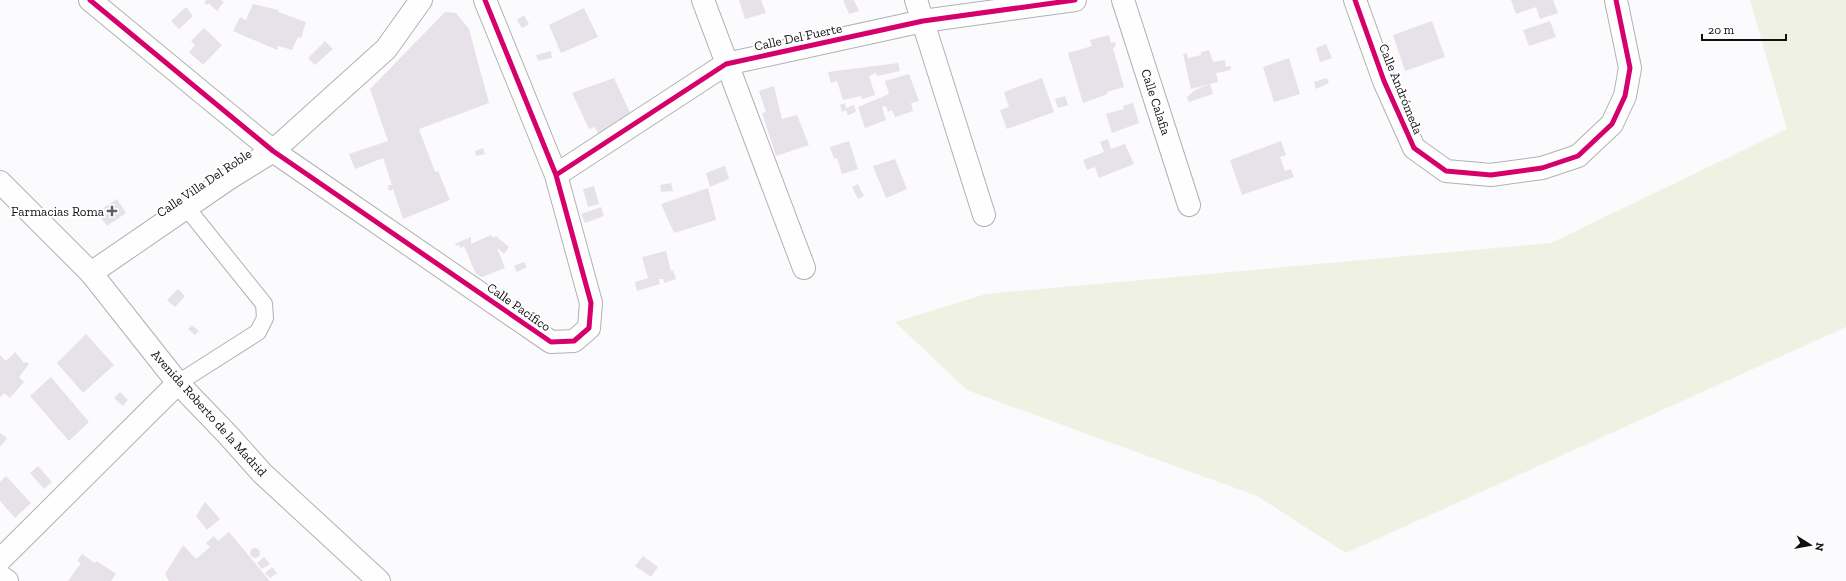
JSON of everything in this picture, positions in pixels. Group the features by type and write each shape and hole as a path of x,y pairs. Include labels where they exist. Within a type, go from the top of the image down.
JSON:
{"street":[{"name":"Calle Pacífico","path":"90,0 273,151 551,342 574,341 589,328 591,303 556,175 485,0"},
{"name":"Calle Villa Del Roble","path":"91,273 186,207 273,151 386,49 421,0"},
{"path":"703,0 804,268"},
{"path":"916,0 924,21 984,215"},
{"name":"Calle Del Fuerte","path":"556,175 726,64 924,21 1075,0"},
{"name":"Calle Calafia","path":"1123,0 1190,205"},
{"name":"Calle Andrómeda","path":"1355,0 1384,81 1414,148 1446,171 1491,175 1542,168 1578,156 1612,124 1625,96 1630,68 1616,0"},
{"name":"Avenida Roberto de la Madrid","path":"0,182 91,273 178,383 262,473 379,581"},
{"path":"0,560 178,383"},
{"path":"0,576 7,581"}],"lane":[{"path":"178,383 258,332 266,318 264,304 186,207"}],"green space":[{"path":"1750,0 1846,0 1846,327 1346,553 1257,496 967,390 895,322 986,294 1551,243 1787,129"}],"building":[{"path":"206,0 221,0 224,2 217,11 208,3 207,5 204,3"},
{"path":"739,0 761,0 766,13 745,19"},
{"path":"843,0 854,0 859,11 849,14"},
{"path":"1511,0 1553,0 1558,13 1540,19 1536,7 1516,14"},
{"path":"253,4 279,10 278,12 306,22 301,38 298,37 292,50 278,46 277,50 233,31 240,17 246,20"},
{"path":"186,7 193,16 179,29 171,21"},
{"path":"584,8 598,37 561,53 549,25"},
{"path":"445,12 456,13 469,29 489,103 419,129 435,172 438,171 450,200 403,219 393,189 389,191 388,185 392,185 383,158 355,169 349,154 388,141 370,89"},
{"path":"524,15 529,24 522,28 517,20"},
{"path":"1432,21 1445,57 1405,71 1393,35"},
{"path":"1550,21 1556,37 1529,46 1523,30"},
{"path":"204,28 222,45 203,65 189,52 195,45 191,41"},
{"path":"1109,35 1111,43 1115,42 1116,46 1113,48 1124,87 1107,92 1108,94 1083,103 1068,53 1092,46 1090,40"},
{"path":"325,41 333,49 315,65 308,58"},
{"path":"1326,44 1332,58 1320,62 1316,48"},
{"path":"1209,50 1213,62 1225,60 1226,67 1231,66 1231,70 1216,73 1218,82 1191,89 1183,54 1187,53 1188,58 1201,55 1201,52"},
{"path":"551,51 552,58 538,61 536,55"},
{"path":"1289,58 1300,94 1274,102 1263,67"},
{"path":"898,63 900,71 877,76 876,73 869,76 875,95 862,99 861,96 843,100 837,81 831,83 828,72"},
{"path":"909,74 919,101 911,103 913,111 895,117 892,110 888,112 886,106 882,107 886,120 865,128 858,107 889,94 885,81"},
{"path":"614,78 631,115 608,132 598,134 595,127 589,129 572,93"},
{"path":"1042,78 1054,112 1007,129 1000,110 1009,107 1004,92"},
{"path":"1327,78 1329,83 1316,89 1314,82"},
{"path":"1210,84 1213,94 1189,102 1187,97 1195,90"},
{"path":"774,86 782,119 797,115 809,145 776,156 762,113 766,112 759,91"},
{"path":"1065,96 1068,105 1058,108 1055,99"},
{"path":"845,103 846,108 854,105 856,112 848,115 846,110 842,112 840,105"},
{"path":"1133,103 1139,123 1112,133 1106,114 1124,109 1123,106"},
{"path":"1108,139 1111,149 1125,144 1134,164 1099,178 1095,167 1087,170 1083,160 1104,152 1100,142"},
{"path":"849,141 858,169 842,174 837,158 834,159 830,147"},
{"path":"1281,141 1286,155 1280,157 1285,171 1291,169 1294,177 1242,195 1230,160"},
{"path":"483,148 485,154 476,156 475,151"},
{"path":"895,159 907,189 886,198 873,166"},
{"path":"725,166 729,179 710,187 706,173"},
{"path":"671,183 673,191 661,192 660,185"},
{"path":"858,184 864,196 858,199 852,187"},
{"path":"594,186 599,204 588,207 583,189"},
{"path":"708,188 716,220 674,233 661,204"},
{"path":"117,199 126,213 107,226 97,212"},
{"path":"601,207 604,216 585,223 581,214"},
{"path":"491,235 493,238 496,236 509,247 504,254 497,248 505,268 482,277 476,274 464,246 461,248 459,245 456,246 455,244 471,237 471,244"},
{"path":"666,251 671,271 673,270 676,279 664,283 663,279 659,279 660,284 637,291 635,282 648,278 642,257"},
{"path":"524,262 527,267 517,272 514,266"},
{"path":"178,289 185,296 175,307 167,300"},
{"path":"192,325 199,331 195,335 188,329"},
{"path":"86,334 114,365 83,393 57,363"},
{"path":"15,352 24,363 26,362 29,364 19,377 24,382 10,398 4,393 0,397 0,355 6,361"},
{"path":"51,377 89,422 69,441 30,396"},
{"path":"120,392 128,400 123,406 114,398"},
{"path":"0,433 7,438 1,446 0,445"},
{"path":"38,466 52,482 44,489 30,473"},
{"path":"6,476 31,503 15,518 0,501 0,482"},
{"path":"205,502 220,519 207,530 196,516"},
{"path":"229,532 270,581 169,581 165,574 183,545 196,559 210,547 206,543 214,536 218,541"},
{"path":"253,548 257,548 259,549 259,557 253,558 250,555 250,551"},
{"path":"82,554 95,563 97,561 116,574 111,581 68,581 81,563 77,561"},
{"path":"643,556 658,567 651,577 635,566"},
{"path":"264,557 270,564 262,569 257,563"},
{"path":"272,567 277,573 270,578 265,573"}],"cycle path":[{"path":"90,0 273,151 551,342 574,341 589,328 591,303 556,175 485,0"},
{"path":"556,175 726,64 923,21 1075,0"},
{"path":"1355,0 1384,81 1414,148 1446,171 1491,175 1542,168 1578,156 1612,124 1625,96 1630,68 1616,0"}],"place":[{"name":"Farmacias Roma","path":"112,211"}]}
